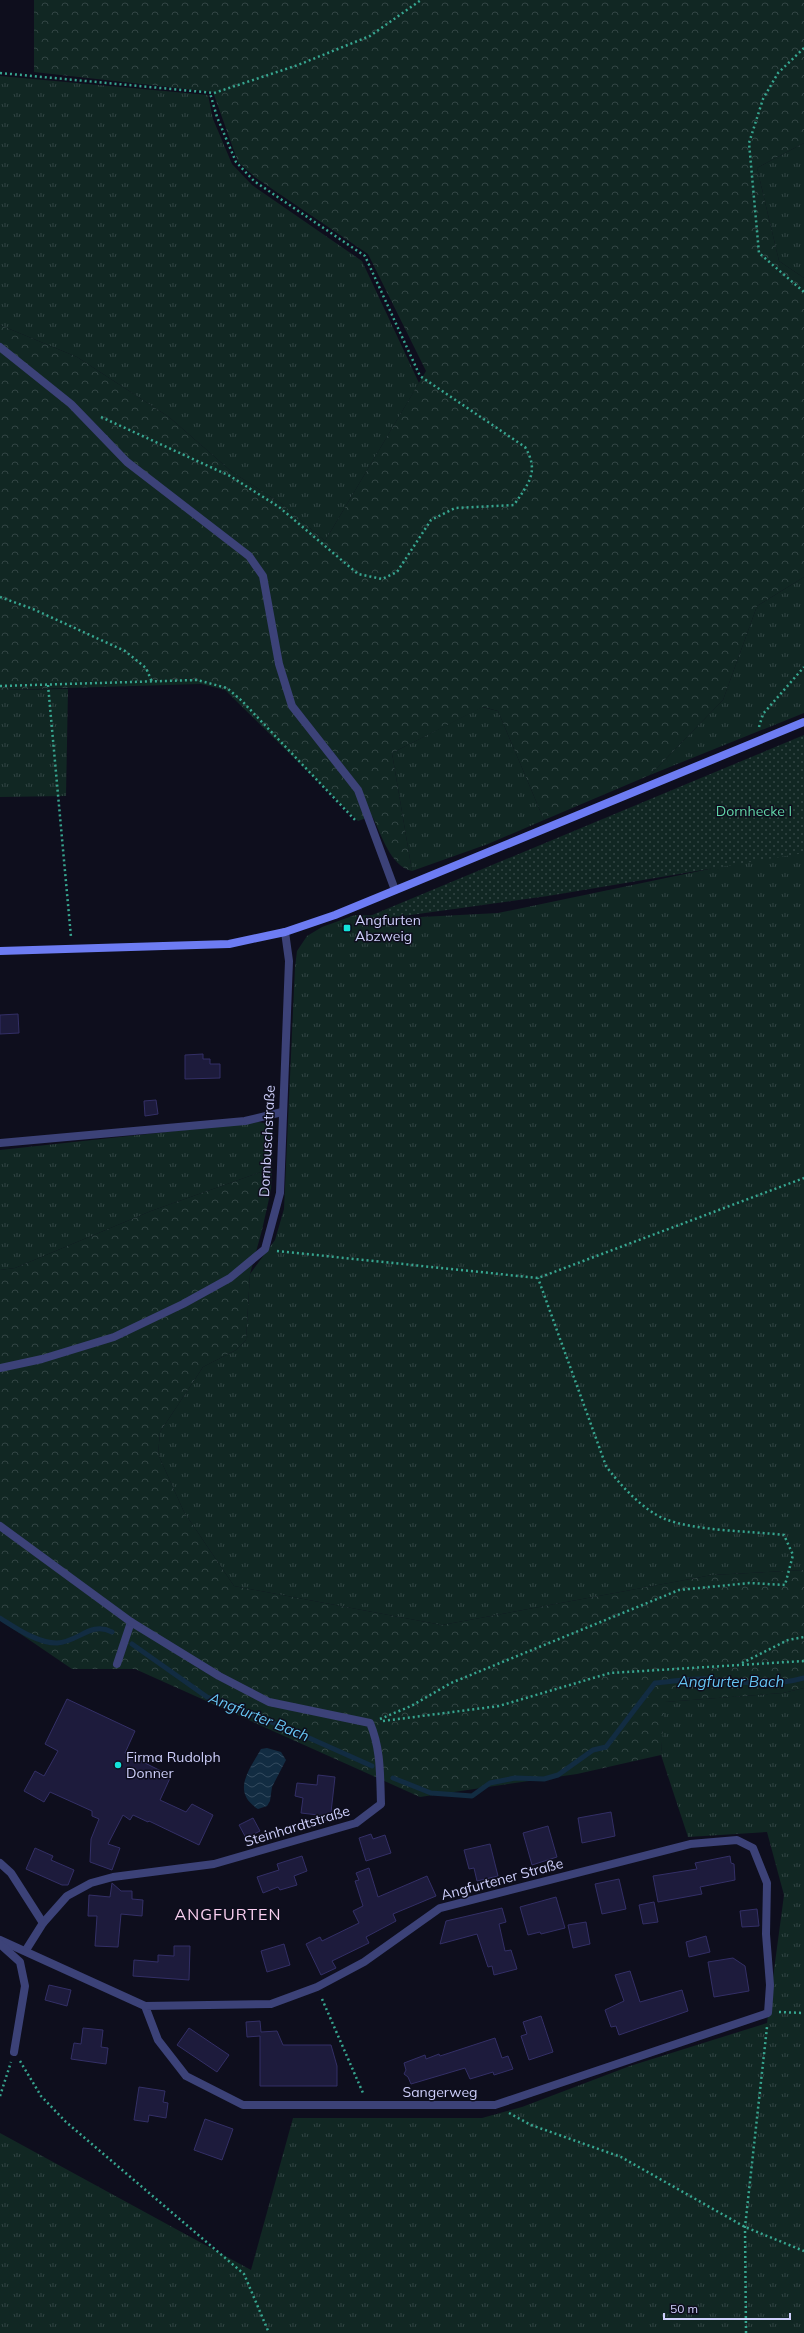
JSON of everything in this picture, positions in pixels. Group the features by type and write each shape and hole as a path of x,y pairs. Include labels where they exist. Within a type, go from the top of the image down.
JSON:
{"main road":[{"path":"0,951 229,944 285,932 335,915 804,722"}],"street":[{"path":"0,348 71,404 128,462 249,556 263,576 279,664 292,706 358,790 395,890"},
{"name":"Dornbuschstraße","path":"265,1250 280,1193 289,961 285,932"},
{"path":"0,1143 245,1121 282,1112"},
{"path":"0,1368 42,1359 114,1337 183,1304 230,1278 265,1250"},
{"path":"0,1526 131,1622 219,1676 269,1702 370,1723"},
{"path":"117,1664 131,1622"},
{"name":"Steinhardtstraße","path":"26,1950 43,1923 67,1896 91,1883 113,1877 214,1864 356,1823 381,1804 378,1741 370,1723"},
{"name":"Angfurtener Straße","path":"26,1950 145,2006 271,2004 317,1987 364,1962 440,1908 690,1844 737,1840 753,1848 767,1883 766,1934 770,1985 768,2013"},
{"path":"0,1863 11,1873 43,1923"},
{"path":"0,1940 26,1950"},
{"path":"0,1944 20,1962 25,1986 14,2052"},
{"name":"Sangerweg","path":"145,2006 158,2040 186,2076 243,2105 495,2105 768,2013"}],"path":[{"path":"0,73 210,93 298,65 370,36 421,0"},
{"path":"804,48 778,73 763,99 749,143 759,253 804,292"},
{"path":"100,416 230,476 280,507 358,574 382,579 397,572 431,520 455,508 514,505 531,480 532,460 525,447 420,376 365,256 254,181 236,162 217,117 210,93"},
{"path":"0,596 33,609 125,651 146,668 152,682"},
{"path":"755,743 763,714 804,667"},
{"path":"0,686 197,680 227,688 242,701 361,827"},
{"path":"48,685 72,949"},
{"path":"265,1250 538,1278 804,1178"},
{"path":"370,1723 411,1706 451,1683 678,1590 749,1583 785,1584 793,1555 784,1535 690,1526 664,1519 624,1489 606,1466 538,1278"},
{"path":"742,1664 788,1640 804,1637"},
{"path":"370,1723 499,1706 610,1673 804,1661"},
{"path":"317,1987 368,2105"},
{"path":"746,2333 745,2227 768,2013 790,2011 804,2013"},
{"path":"0,2096 14,2052"},
{"path":"14,2052 41,2096 66,2122 244,2274 269,2333"},
{"path":"495,2105 531,2125 621,2157 745,2227 804,2251"}],"green space":[{"path":"34,0 804,0 804,143 757,168 779,261 804,278 804,577 757,606 723,700 650,775 544,820 498,711 483,707 392,753 412,871 404,868 392,856 372,816 358,821 225,690 201,684 0,690 0,325 77,357 169,417 232,472 282,504 325,541 426,371 368,254 256,178 238,162 213,92 34,72"},
{"path":"0,76 208,95 213,119 232,164 252,185 362,261 419,383 325,541 282,504 232,472 169,417 77,357 0,325"},
{"path":"804,143 804,278 779,261 757,168"},
{"path":"804,577 804,713 650,775 723,700 757,606"},
{"path":"68,689 66,796 0,797 0,690"},
{"path":"482,707 498,711 544,820 488,844 412,871 392,753"},
{"name":"Dornhecke I","path":"804,735 804,853 548,896 353,923"},
{"path":"775,845 804,846 804,1570 712,1575 442,1625 234,1586 184,1512 158,1454 160,1432 203,1367 236,1350 246,1340 250,1274 275,1240 284,1209 295,967 297,951 307,936 322,927 355,915 421,917 498,913 709,869"},
{"path":"259,1122 273,1125 272,1168 151,1211 15,1268 0,1270 0,1150"},
{"path":"272,1168 271,1190 250,1274 246,1340 236,1350 203,1367 160,1432 158,1454 184,1512 234,1586 442,1625 712,1575 804,1570 804,1688 783,1693 665,1702 661,1755 577,1774 420,1797 135,1669 72,1669 0,1620 0,1270 15,1268 151,1211"},
{"path":"804,1688 804,2333 0,2333 0,2133 251,2270 293,2118 482,2118 522,2107 630,2066 767,2023 784,1895 767,1832 688,1837 661,1755 664,1702 783,1693"}],"water":[{"path":"267,1748 281,1752 286,1760 272,1787 270,1801 267,1806 258,1809 245,1795 245,1780 261,1749"}],"building":[{"path":"18,1014 19,1033 0,1034 0,1015"},
{"path":"203,1054 203,1059 210,1059 210,1064 220,1064 220,1078 185,1079 185,1055"},
{"path":"156,1100 158,1114 145,1116 144,1101"},
{"path":"67,1699 135,1731 125,1753 171,1776 160,1800 186,1812 192,1804 213,1815 199,1845 149,1821 148,1822 133,1815 130,1820 123,1815 108,1844 120,1848 112,1870 90,1862 91,1839 99,1819 92,1816 92,1811 50,1792 44,1802 24,1791 35,1771 44,1776 58,1751 45,1744"},
{"path":"318,1775 335,1777 330,1821 317,1819 318,1815 301,1813 303,1798 295,1796 297,1783 317,1785"},
{"path":"611,1812 615,1836 582,1843 578,1818"},
{"path":"253,1818 260,1831 246,1838 239,1825"},
{"path":"548,1826 557,1857 532,1865 523,1833"},
{"path":"371,1834 373,1839 385,1835 391,1853 366,1861 359,1838"},
{"path":"490,1844 498,1876 477,1881 474,1868 469,1869 464,1850"},
{"path":"35,1848 53,1856 51,1860 74,1870 68,1885 62,1885 26,1869"},
{"path":"302,1856 307,1871 294,1876 297,1885 280,1890 278,1887 263,1893 257,1877 279,1870 277,1864"},
{"path":"730,1856 731,1863 734,1864 735,1880 700,1887 702,1894 658,1902 653,1876 697,1869 695,1863"},
{"path":"369,1868 378,1897 427,1876 436,1896 393,1914 396,1921 366,1937 369,1943 332,1961 336,1968 321,1975 306,1944 320,1937 322,1941 359,1923 353,1911 363,1906 355,1881 359,1880 356,1873"},
{"path":"619,1879 626,1909 602,1914 595,1884"},
{"path":"112,1883 121,1891 132,1891 132,1899 143,1900 142,1916 121,1914 118,1947 95,1946 97,1916 88,1916 89,1895 110,1897"},
{"path":"556,1897 565,1928 541,1934 540,1932 528,1935 520,1907"},
{"path":"654,1902 658,1922 643,1924 639,1905"},
{"path":"502,1908 506,1922 499,1924 505,1951 511,1950 517,1969 494,1975 492,1966 488,1967 477,1934 440,1944 446,1921"},
{"path":"757,1909 759,1926 742,1927 740,1911"},
{"path":"586,1922 590,1944 573,1948 568,1925"},
{"path":"706,1936 710,1952 689,1957 686,1942"},
{"path":"284,1944 290,1965 267,1972 261,1951"},
{"path":"174,1946 190,1946 189,1980 133,1976 134,1960 158,1962 158,1955 174,1956"},
{"path":"733,1958 745,1966 749,1991 714,1997 708,1962"},
{"path":"630,1971 640,2002 682,1990 688,2011 619,2035 616,2026 611,2027 605,2010 624,2001 615,1975"},
{"path":"49,1985 71,1990 67,2006 45,2000"},
{"path":"541,2016 553,2052 529,2060 521,2036 527,2034 523,2022"},
{"path":"260,2021 261,2032 277,2031 283,2045 331,2045 337,2066 337,2086 260,2086 260,2036 247,2037 246,2022"},
{"path":"83,2028 103,2030 101,2047 108,2048 106,2064 71,2059 74,2043 81,2044"},
{"path":"189,2028 229,2055 217,2072 177,2045"},
{"path":"495,2038 502,2058 508,2056 513,2069 494,2075 493,2072 470,2079 465,2068 411,2084 408,2077 404,2074 406,2070 404,2063 425,2055 426,2059 439,2054 440,2056"},
{"path":"139,2087 165,2091 163,2102 168,2103 166,2118 149,2115 148,2122 134,2120"},
{"path":"205,2119 233,2129 222,2160 194,2150"}],"waterway":[{"name":"Angfurter Bach","path":"0,1618 34,1638 49,1642 65,1642 91,1630 97,1629 104,1629 112,1632"},
{"name":"Angfurter Bach","path":"132,1644 207,1697 289,1729 372,1766"},
{"name":"Angfurter Bach","path":"393,1778 431,1793 472,1796 490,1783 515,1778 544,1779 558,1775 593,1750 606,1747 655,1683 698,1679 778,1683 804,1678"}],"place":[{"name":"Angfurten Abzweig","path":"347,928"},
{"name":"Firma Rudolph Donner","path":"118,1765"}],"district":[{"name":"ANGFURTEN","path":"228,1914"}]}
